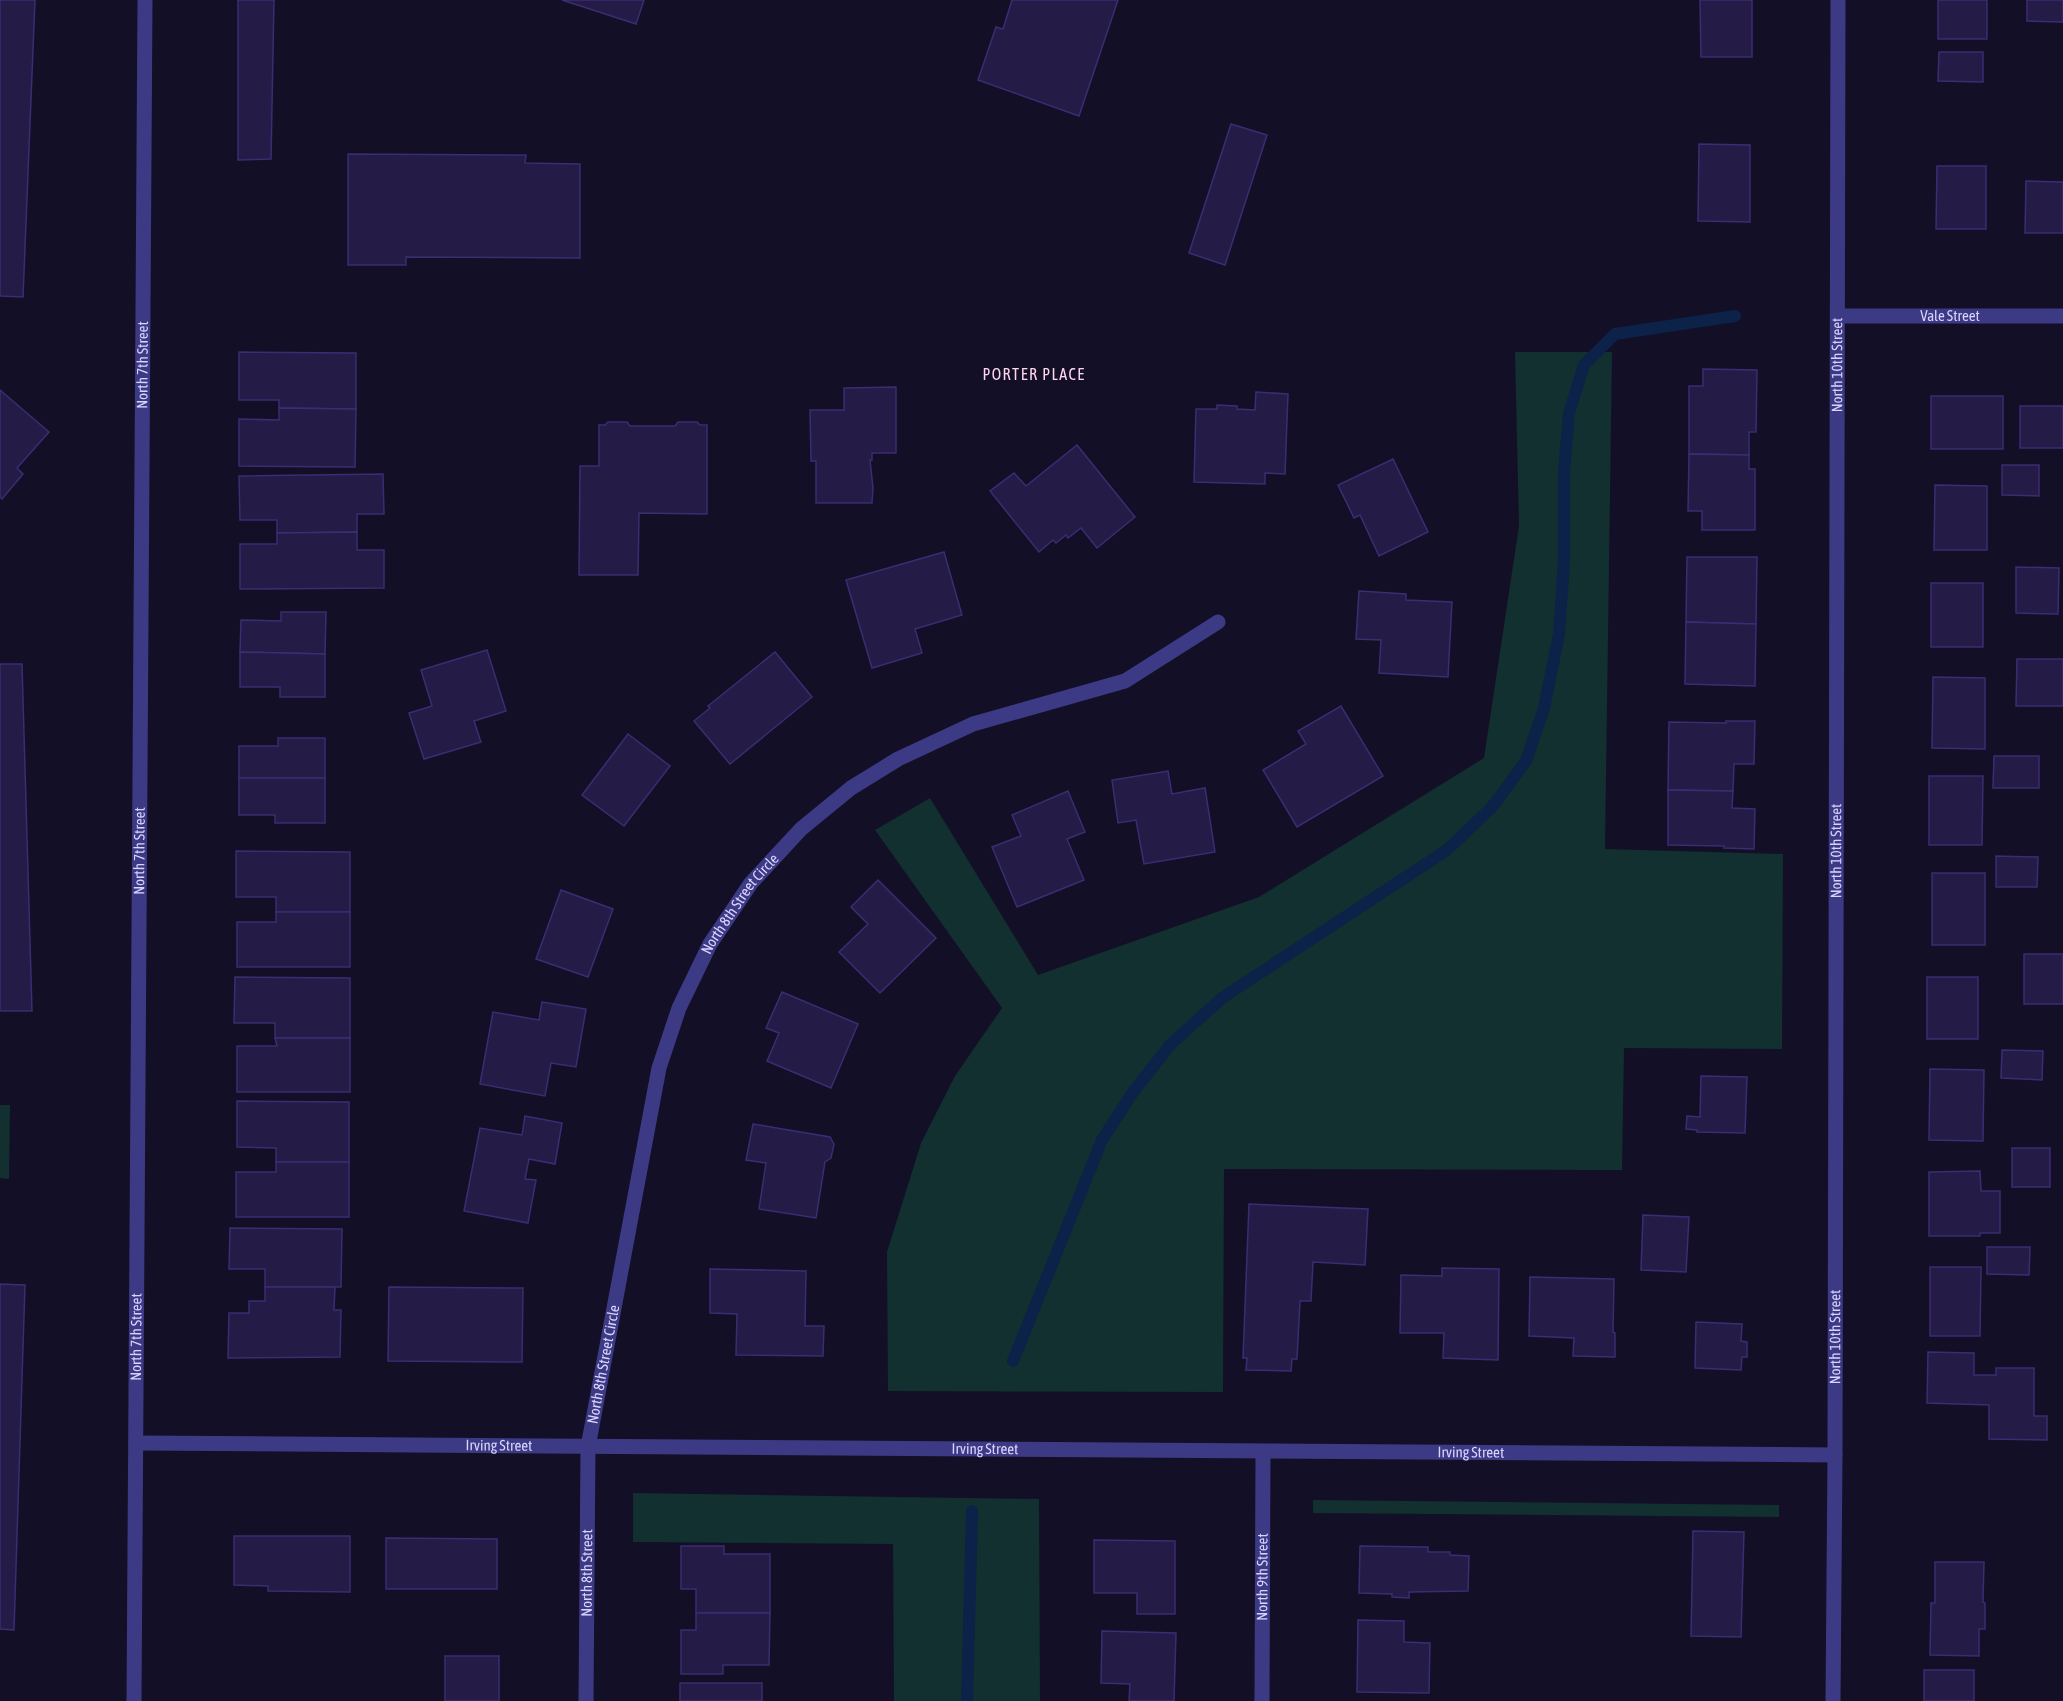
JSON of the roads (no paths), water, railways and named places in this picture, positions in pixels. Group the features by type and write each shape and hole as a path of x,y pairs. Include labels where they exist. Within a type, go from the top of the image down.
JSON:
{"street":[{"name":"North 7th Street","path":"134,1701 146,0"},
{"name":"North 10th Street","path":"1833,1701 1838,0"},
{"name":"Vale Street","path":"1838,316 2063,316"},
{"name":"North 8th Street Circle","path":"588,1447 659,1068 679,1008 710,944 751,884 801,829 851,788 898,759 973,724 1125,681 1218,622"},
{"name":"Irving Street","path":"136,1443 1835,1455"},
{"name":"North 8th Street","path":"586,1701 588,1447"},
{"name":"North 9th Street","path":"1262,1701 1263,1452"}],"waterway":[{"path":"1013,1361 1102,1140 1133,1092 1171,1044 1222,998 1447,850 1492,807 1526,761 1544,708 1559,634 1564,561 1564,472 1569,413 1584,365 1615,334 1735,316"},
{"path":"967,1701 972,1511"}],"district":[{"name":"PORTER PLACE","path":"1034,374"}]}
